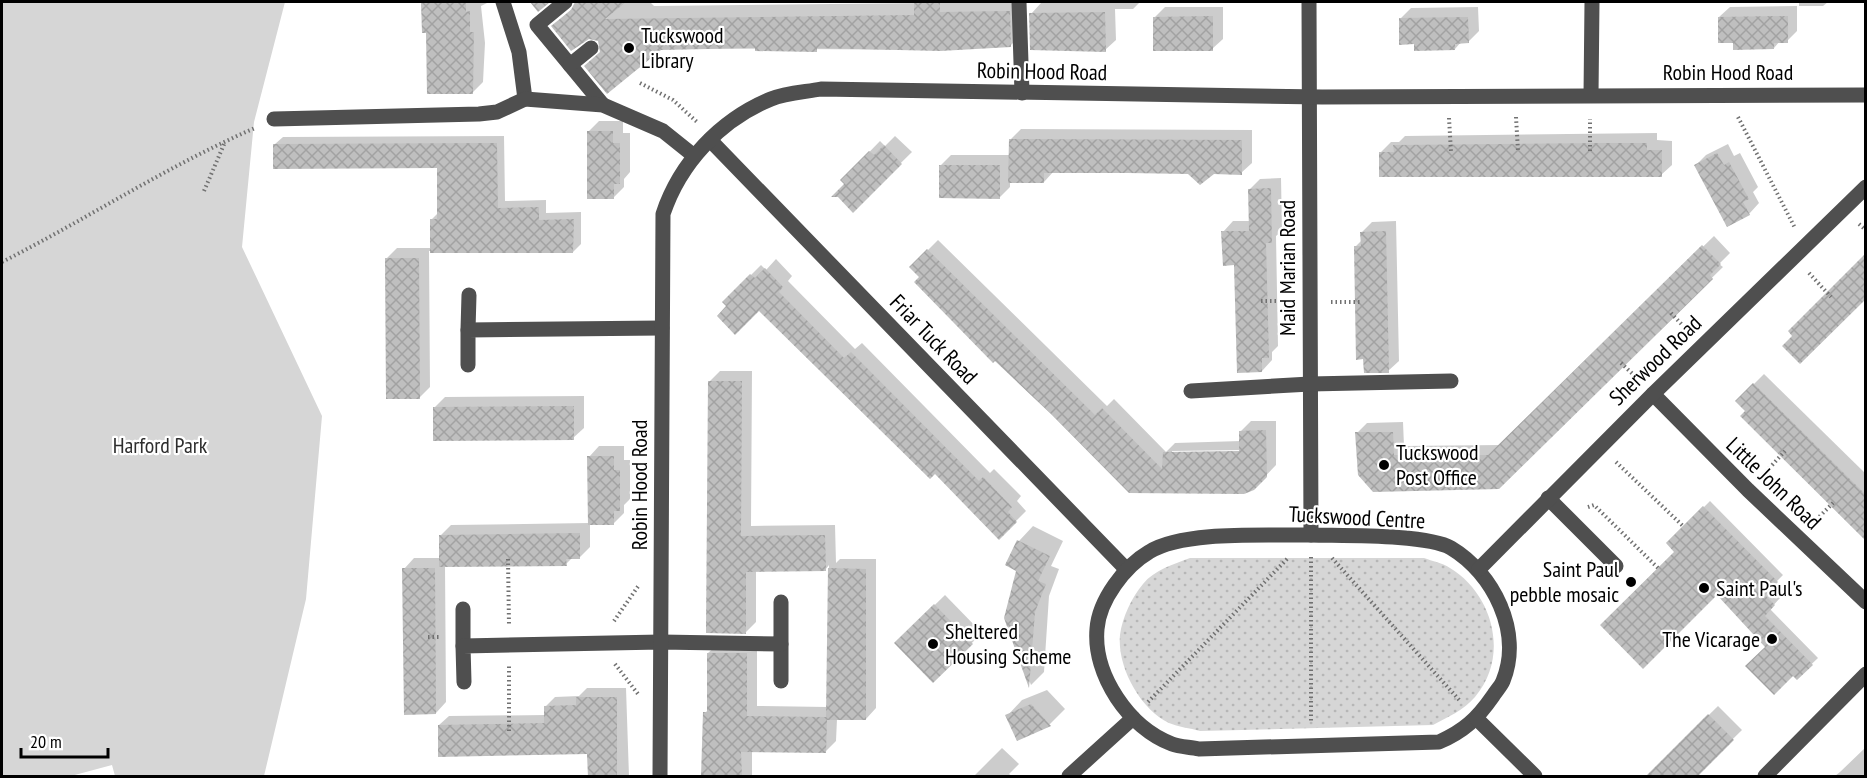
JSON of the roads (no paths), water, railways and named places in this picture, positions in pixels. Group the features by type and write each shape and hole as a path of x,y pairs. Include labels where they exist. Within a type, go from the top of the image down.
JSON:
{"street":[{"path":"503,2 519,52 525,99"},
{"path":"565,2 537,26 603,105"},
{"path":"1019,2 1022,93"},
{"name":"Maid Marian Road","path":"1309,2 1311,535"},
{"path":"1591,95 1592,2"},
{"path":"570,65 591,48"},
{"name":"Robin Hood Road","path":"660,777 663,214 672,187 693,155 739,117 772,98 821,89 1309,97 1866,95"},
{"path":"274,119 479,114 497,112 525,99 603,105 663,131 693,155"},
{"name":"Friar Tuck Road","path":"711,139 1126,569"},
{"name":"Sherwood Road","path":"1479,569 1600,446 1866,187"},
{"path":"468,295 468,365"},
{"path":"468,330 662,328"},
{"path":"1191,391 1310,384 1451,381"},
{"name":"Little John Road","path":"1653,394 1748,490 1866,602"},
{"path":"1548,498 1616,566"},
{"name":"Tuckswood Centre","path":"1311,535 1410,538 1449,547 1479,569 1500,602 1509,644 1503,681 1477,719 1461,732 1439,742 1199,749 1172,745 1133,718 1110,686 1097,651 1096,627 1106,601 1126,569 1150,551 1181,540 1311,535"},
{"path":"781,602 781,681"},
{"path":"463,609 464,682"},
{"path":"463,646 661,642 781,644"},
{"path":"1765,777 1866,674"},
{"path":"1069,777 1133,718"},
{"path":"1477,719 1535,777"}],"place":[{"name":"Tuckswood Library","path":"629,48"},
{"name":"Tuckswood Post Office","path":"1384,465"},
{"name":"Saint Paul pebble mosaic","path":"1631,582"},
{"name":"Saint Paul's","path":"1704,588"},
{"name":"The Vicarage","path":"1772,639"},
{"name":"Sheltered Housing Scheme","path":"933,644"}],"park label":[{"name":"Harford Park","path":"160,445"}]}
